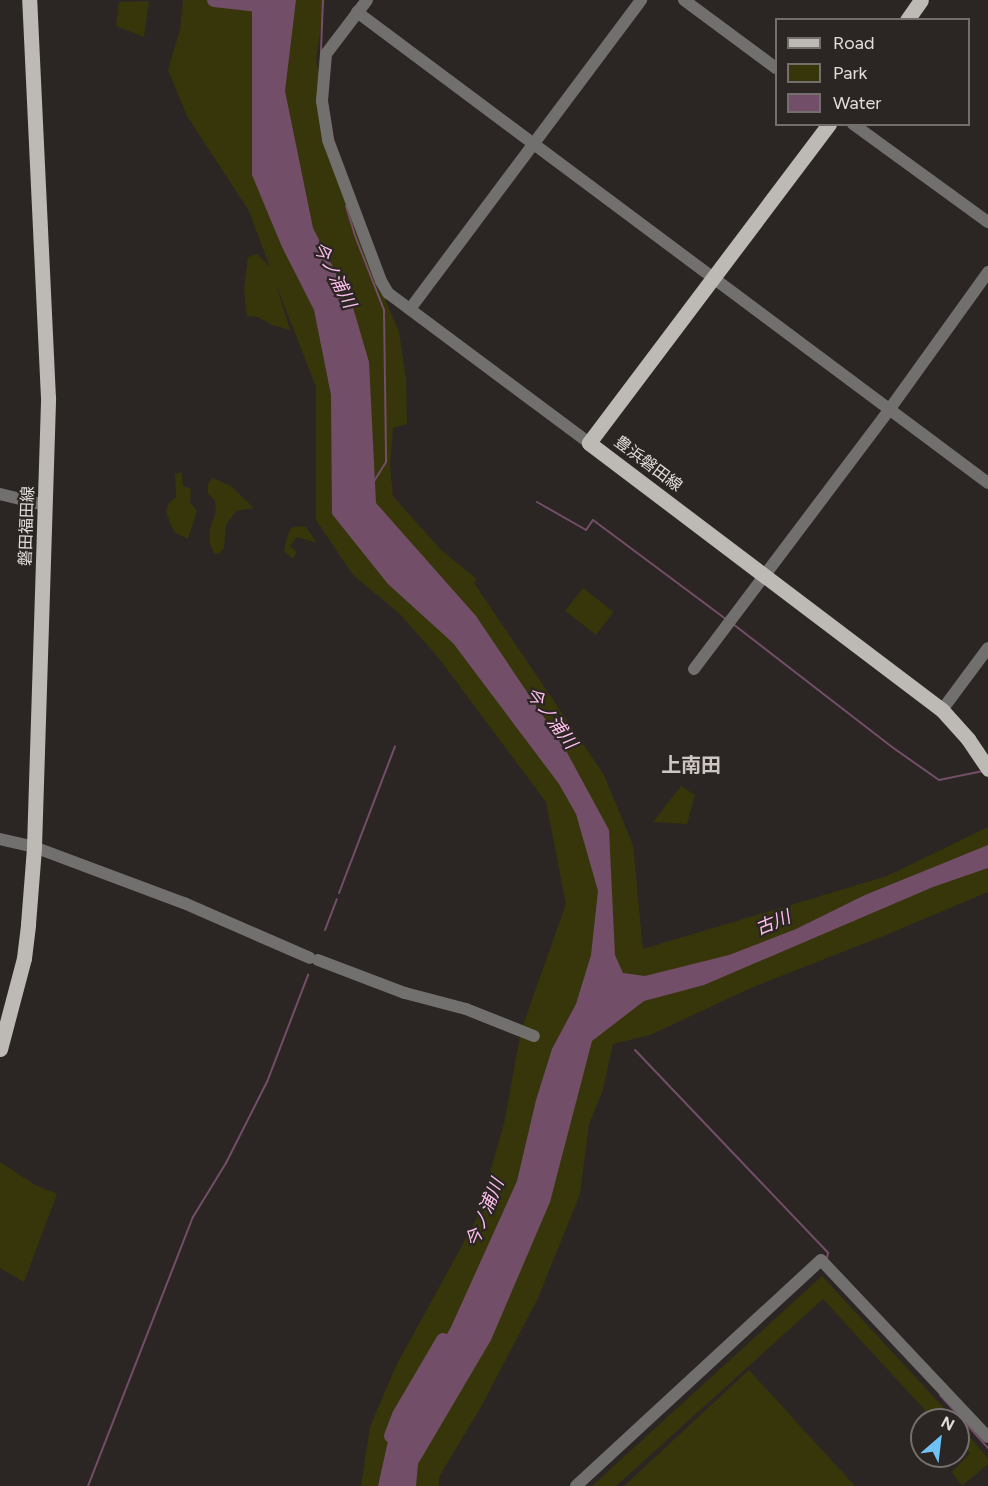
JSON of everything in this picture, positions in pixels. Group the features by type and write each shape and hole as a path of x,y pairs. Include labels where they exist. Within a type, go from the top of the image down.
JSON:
{"main road":[{"name":"磐田福田線","path":"0,1049 24,958 34,848 45,505 48,387 29,0"},
{"path":"908,18 921,0"},
{"name":"豊浜磐田線","path":"827,126 589,443 942,710 987,764"}],"street":[{"path":"367,0 326,54 322,101 328,140 381,281 388,293 589,443"},
{"path":"410,309 641,0"},
{"path":"684,0 775,67"},
{"path":"357,12 988,483"},
{"path":"857,126 988,222"},
{"path":"694,669 889,410 988,272"},
{"path":"0,494 45,505"},
{"path":"942,710 988,648"},
{"path":"0,839 34,848 184,903 314,959 405,993 466,1009 534,1036"},
{"path":"576,1486 821,1260 988,1437"}],"green space":[{"path":"183,0 325,0 316,60 334,139 384,296 399,332 406,378 407,424 393,428 390,465 393,496 442,551 477,579 474,583 604,775 633,845 643,949 887,876 988,827 988,892 753,987 650,1035 613,1044 602,1093 589,1124 580,1194 538,1298 482,1405 439,1477 439,1486 361,1486 370,1427 396,1366 476,1220 504,1124 521,1031 566,904 546,802 438,657 398,612 353,575 316,520 316,387 276,284 290,330 272,325 258,317 247,316 244,289 248,257 257,254 270,267 249,211 187,116 168,70 180,30"},
{"path":"149,1 144,37 116,26 119,2"},
{"path":"182,472 183,486 191,489 190,502 197,511 188,539 174,532 166,512 169,503 176,497 175,474"},
{"path":"212,478 231,486 254,508 236,511 226,525 224,548 219,554 214,553 210,544 210,529 216,511 215,500 208,494 208,484"},
{"path":"306,527 317,543 297,537 290,546 297,552 293,559 284,551 287,538 291,528"},
{"path":"583,588 614,612 596,635 565,611"},
{"path":"681,786 695,795 687,824 653,822"},
{"path":"0,1162 37,1186 57,1194 24,1282 0,1268"},
{"path":"822,1276 944,1408 923,1408 823,1299 616,1486 592,1486"},
{"path":"749,1370 855,1486 624,1486"},
{"path":"970,1437 988,1458 988,1464 962,1486 952,1472 956,1468 970,1468"}],"water":[{"path":"252,0 296,0 285,91 313,228 352,304 369,362 376,503 476,616 564,747 609,830 615,955 623,973 645,976 729,955 796,929 865,895 988,845 988,868 933,887 704,985 644,1001 592,1041 550,1202 491,1340 418,1464 416,1486 378,1486 390,1432 451,1327 517,1181 536,1100 552,1049 576,1004 591,955 598,891 576,814 559,784 453,643 388,584 332,514 331,395 314,310 282,247 252,175"}],"waterway":[{"path":"214,0 267,6"},
{"path":"321,51 323,0"},
{"path":"346,206 384,310 386,462 374,481"},
{"path":"537,502 586,530 593,520 726,619"},
{"path":"733,624 892,747 939,780 983,771"},
{"path":"339,893 395,746"},
{"path":"325,930 337,899"},
{"path":"88,1486 193,1217 226,1163 267,1082 308,975"},
{"path":"635,1050 828,1253 827,1258"},
{"name":"今ノ浦川","path":"391,1436 399,1415 443,1340"},
{"path":"940,1395 988,1448"}],"district":[{"name":"上南田","path":"691,765"}],"water label":[{"name":"古川","path":"773,923"}]}
